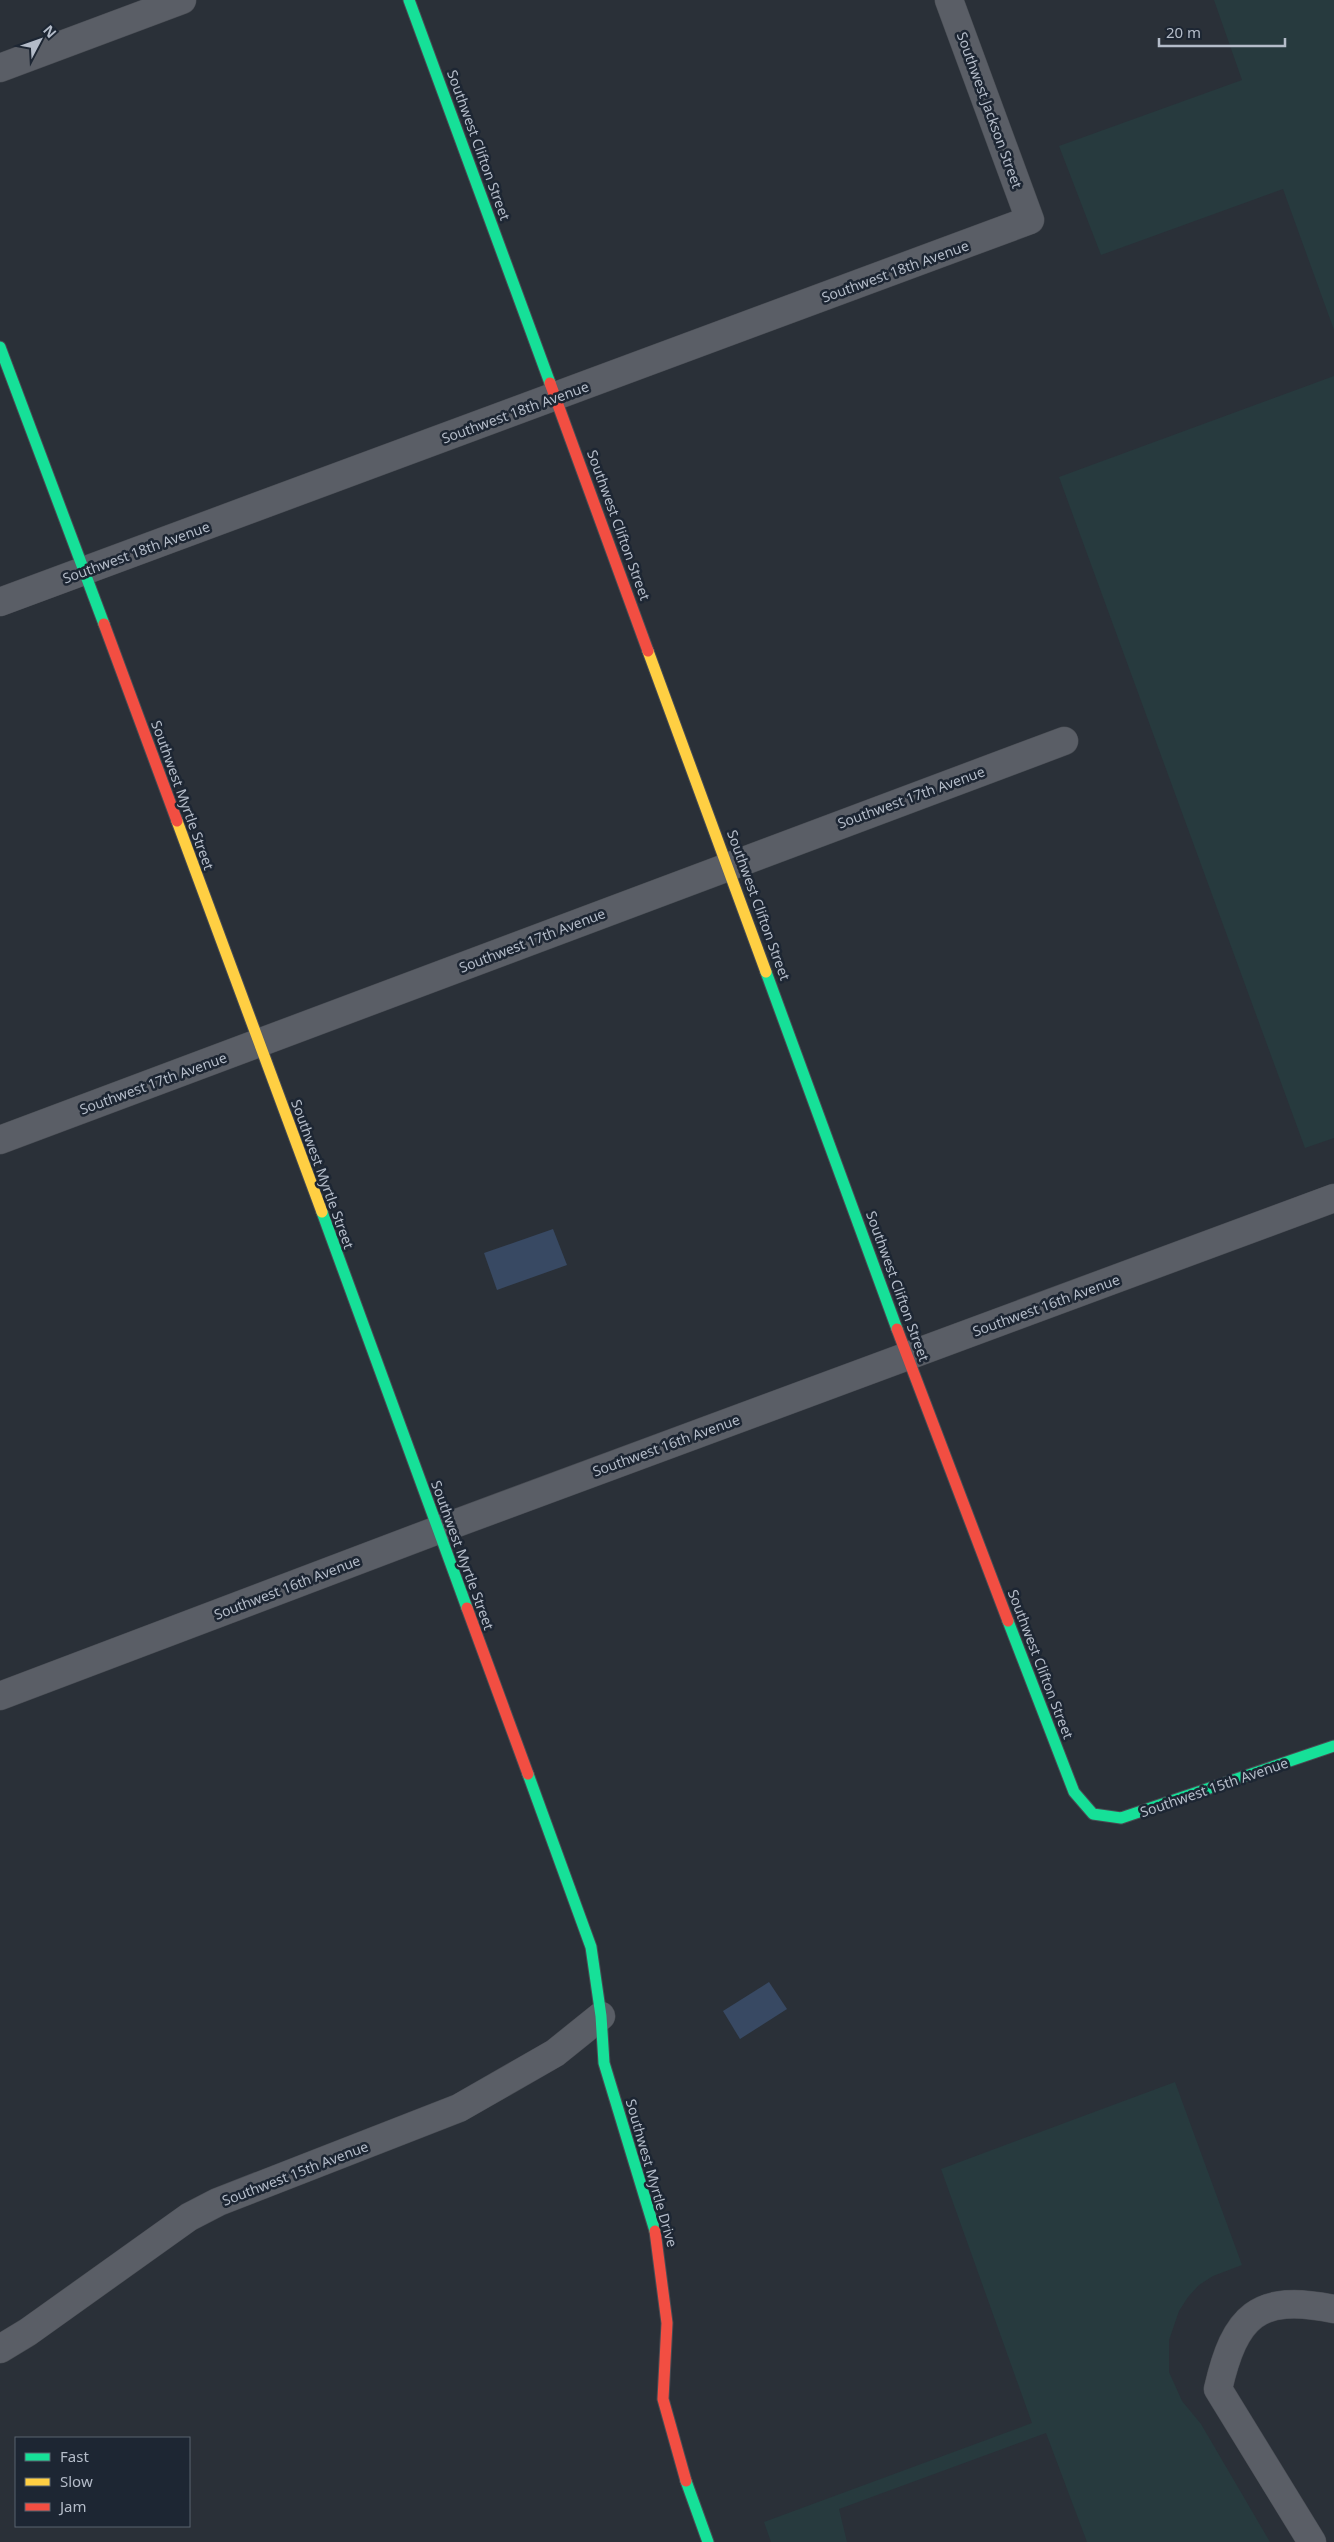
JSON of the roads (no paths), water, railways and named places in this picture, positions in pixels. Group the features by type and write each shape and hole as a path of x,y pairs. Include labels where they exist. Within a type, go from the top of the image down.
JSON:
{"street":[{"path":"0,68 182,0"},
{"name":"Southwest Clifton Street","path":"409,0 907,1356 1074,1792 1093,1814"},
{"name":"Southwest Jackson Street","path":"949,0 1030,220"},
{"name":"Southwest 18th Avenue","path":"0,602 1030,220"},
{"name":"Southwest Myrtle Street","path":"0,348 260,1044 591,1947 601,2016"},
{"name":"Southwest 17th Avenue","path":"0,1140 260,1044 728,865 1064,741"},
{"name":"Southwest 16th Avenue","path":"0,1696 438,1530 1334,1198"},
{"name":"Southwest 15th Avenue","path":"1093,1814 1121,1818 1334,1746"},
{"name":"Southwest 15th Avenue","path":"0,2350 189,2217 218,2202 459,2108 555,2053 601,2016"},
{"name":"Southwest Myrtle Drive","path":"601,2016 604,2063 634,2153 657,2237 668,2323 663,2399 683,2473 708,2542"},
{"path":"1312,2542 1218,2389 1226,2354 1244,2326 1256,2313 1283,2303 1334,2309"}],"water":[{"path":"553,1229 567,1265 497,1290 484,1253"},
{"path":"769,1982 787,2009 740,2039 723,2011"}]}
